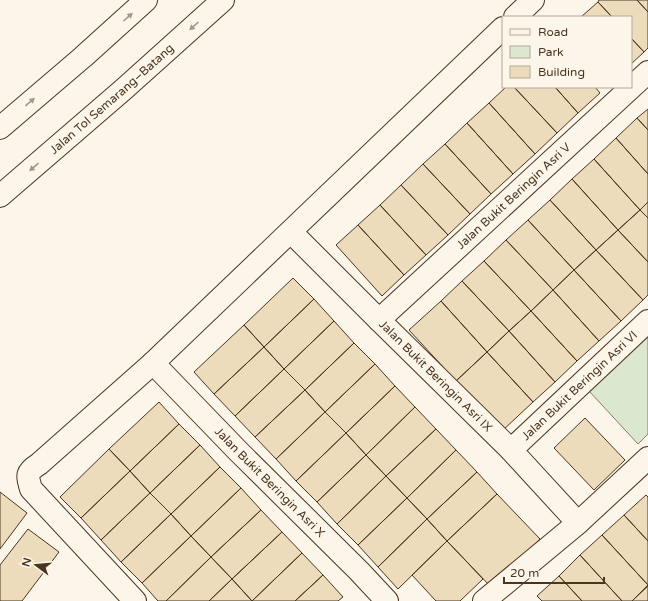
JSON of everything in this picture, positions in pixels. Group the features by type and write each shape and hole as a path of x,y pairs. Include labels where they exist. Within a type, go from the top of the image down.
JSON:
{"main road":[{"path":"0,128 83,57 146,0"},
{"name":"Jalan Tol Semarang–Batang","path":"0,196 124,89 223,0"},
{"path":"516,16 532,0"},
{"path":"135,601 31,489 28,478 30,469 39,464 153,363 502,29"},
{"name":"Jalan Bukit Beringin Asri V","path":"632,87 648,72"},
{"name":"Jalan Bukit Beringin Asri V","path":"379,320 631,88"},
{"name":"Jalan Bukit Beringin Asri IX","path":"291,232 511,450 578,523"},
{"name":"Jalan Bukit Beringin Asri VI","path":"511,450 648,321"},
{"name":"Jalan Bukit Beringin Asri X","path":"153,363 387,601"},
{"path":"484,601 578,523 648,458"}],"green space":[{"path":"648,336 648,434 638,444 589,391"}],"building":[{"path":"599,0 637,0 648,12 648,48 644,52 632,39 632,16 611,16 598,2"},
{"path":"637,0 648,0 648,12"},
{"path":"598,2 611,16 582,16"},
{"path":"632,39 644,52 632,63"},
{"path":"505,88 515,88 557,133 535,154 489,103"},
{"path":"515,88 556,88 578,113 557,133"},
{"path":"556,88 596,88 600,93 578,113"},
{"path":"489,103 535,154 513,174 467,123"},
{"path":"648,109 648,130 637,118"},
{"path":"637,118 648,130 648,174 616,138"},
{"path":"467,123 513,174 491,194 445,144"},
{"path":"616,138 648,174 648,202 640,210 594,159"},
{"path":"445,144 491,194 470,214 423,164"},
{"path":"594,159 640,210 618,230 572,179"},
{"path":"423,164 470,214 448,235 401,185"},
{"path":"572,179 618,230 596,250 550,200"},
{"path":"401,185 448,235 426,255 380,205"},
{"path":"550,200 596,250 574,270 528,220"},
{"path":"648,202 648,218 640,210"},
{"path":"380,205 426,255 404,275 358,225"},
{"path":"640,210 648,218 648,262 618,230"},
{"path":"528,220 574,270 553,290 506,240"},
{"path":"358,225 404,275 382,296 336,245"},
{"path":"618,230 648,262 648,295 643,300 596,250"},
{"path":"506,240 553,290 531,311 484,261"},
{"path":"596,250 643,300 621,321 574,270"},
{"path":"484,261 531,311 509,331 462,281"},
{"path":"574,270 621,321 599,341 553,290"},
{"path":"293,278 314,299 264,347 244,325"},
{"path":"462,281 509,331 487,352 441,301"},
{"path":"553,290 599,341 577,361 531,311"},
{"path":"314,299 334,321 284,369 264,347"},
{"path":"441,301 487,352 456,381 409,330"},
{"path":"531,311 577,361 555,382 509,331"},
{"path":"334,321 354,343 305,390 284,369"},
{"path":"244,325 264,347 214,394 194,372"},
{"path":"509,331 555,382 533,402 487,352"},
{"path":"354,343 375,364 325,412 305,390"},
{"path":"264,347 284,369 235,416 214,394"},
{"path":"487,352 533,402 502,431 456,381"},
{"path":"375,364 395,386 346,433 325,412"},
{"path":"284,369 305,390 255,437 235,416"},
{"path":"395,386 415,407 366,455 346,433"},
{"path":"305,390 325,412 276,459 255,437"},
{"path":"159,402 179,424 130,471 109,449"},
{"path":"415,407 436,429 386,476 366,455"},
{"path":"325,412 346,433 296,481 276,459"},
{"path":"585,418 625,460 594,490 554,448"},
{"path":"179,424 200,445 150,493 130,471"},
{"path":"436,429 456,450 407,498 386,476"},
{"path":"346,433 366,455 317,502 296,481"},
{"path":"200,445 220,467 171,514 150,493"},
{"path":"109,449 130,471 81,518 60,497"},
{"path":"456,450 477,472 427,519 407,498"},
{"path":"366,455 386,476 337,524 317,502"},
{"path":"220,467 241,488 191,536 171,514"},
{"path":"130,471 150,493 101,540 81,518"},
{"path":"477,472 497,494 447,541 427,519"},
{"path":"386,476 407,498 358,545 337,524"},
{"path":"241,488 261,510 211,557 191,536"},
{"path":"0,492 27,513 0,549"},
{"path":"150,493 171,514 121,562 101,540"},
{"path":"497,494 540,539 491,587 447,541"},
{"path":"646,495 648,497 648,541 624,515"},
{"path":"407,498 427,519 378,567 358,545"},
{"path":"261,510 282,532 232,579 211,557"},
{"path":"171,514 191,536 142,583 121,562"},
{"path":"624,515 648,541 648,585 602,535"},
{"path":"427,519 447,541 398,589 378,567"},
{"path":"28,529 59,552 22,601 0,601 0,565"},
{"path":"282,532 302,553 252,601 232,579"},
{"path":"602,535 648,585 632,601 622,601 580,555"},
{"path":"191,536 211,557 166,601 158,601 142,583"},
{"path":"447,541 483,579 460,601 436,601 412,575"},
{"path":"302,553 323,575 295,601 252,601"},
{"path":"580,555 622,601 582,601 559,576"},
{"path":"211,557 232,579 209,601 166,601"},
{"path":"323,575 343,597 338,601 295,601"},
{"path":"559,576 582,601 542,601 537,596"},
{"path":"232,579 252,601 209,601"},
{"path":"648,586 648,601 632,601"}]}
